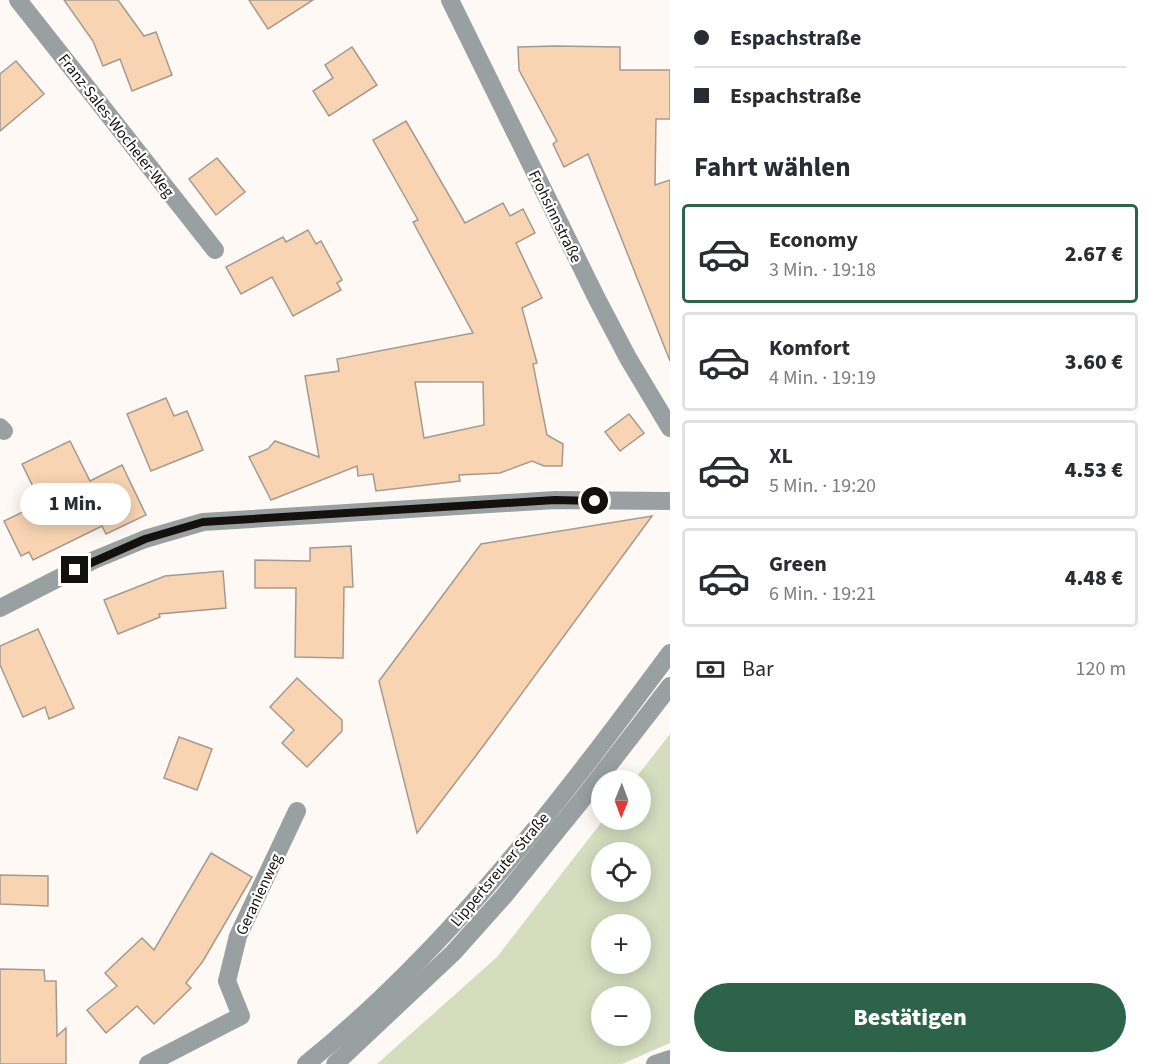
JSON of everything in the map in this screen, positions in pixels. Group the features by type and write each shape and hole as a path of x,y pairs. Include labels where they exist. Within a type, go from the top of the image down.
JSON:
{"street":[{"name":"Franz-Sales-Wocheler-Weg","path":"18,0 215,250"},
{"name":"Frohsinnstraße","path":"450,0 603,309 670,428"},
{"path":"0,609 94,560 145,539 203,522 555,500 670,501"},
{"name":"Lippertsreuter Straße","path":"306,1064 439,940 598,750 670,653"},
{"name":"Lippertsreuter Straße","path":"334,1064 453,953 504,896 670,686"},
{"name":"Geranienweg","path":"148,1064 241,1016 227,981 238,936 297,811"},
{"path":"655,1064 670,1059"}],"green space":[{"path":"670,734 670,1043 622,1064 377,1064 497,957 595,830 651,830 651,770 642,770"}],"building":[{"path":"64,0 118,0 144,36 156,32 172,75 132,91 120,59 103,66 93,41"},
{"path":"249,0 313,0 268,29"},
{"path":"352,47 377,85 329,116 313,91 333,78 325,65"},
{"path":"518,47 620,47 620,70 670,70 670,119 656,119 655,185 670,180 670,361 588,154 564,167 553,144 557,141 519,70"},
{"path":"16,61 44,94 0,131 0,74"},
{"path":"406,121 465,223 503,203 510,216 523,209 535,233 516,243 542,298 522,308 537,363 533,364 547,435 563,444 562,466 544,466 532,461 500,473 459,475 460,481 376,491 373,474 358,476 357,466 271,500 249,457 268,449 275,441 319,457 305,376 339,371 337,359 473,333 413,222 418,220 373,140","holes":["415,382 483,382 484,425 424,438"]},
{"path":"217,158 245,192 216,215 189,179"},
{"path":"308,230 316,244 321,241 342,280 337,283 341,290 293,316 272,277 241,294 226,267 283,237 286,242"},
{"path":"166,398 174,416 187,411 203,450 151,471 127,414"},
{"path":"629,414 644,433 620,451 605,432"},
{"path":"70,441 90,481 122,465 146,515 106,534 102,526 33,560 29,552 21,556 4,521 41,503 22,464"},
{"path":"652,516 417,833 379,681 481,544"},
{"path":"351,546 353,587 344,587 343,658 295,657 296,588 255,588 255,560 310,561 310,548"},
{"path":"223,571 226,608 159,614 160,617 118,634 104,600 165,576"},
{"path":"38,629 74,708 49,719 45,707 23,717 0,665 0,646"},
{"path":"297,678 342,720 342,731 307,767 282,743 294,730 270,707"},
{"path":"179,737 212,749 197,790 164,778"},
{"path":"211,853 252,877 203,961 186,983 191,988 154,1024 137,1006 106,1033 87,1010 117,986 105,973 142,938 154,950"},
{"path":"0,875 48,876 48,906 0,904"},
{"path":"0,969 44,970 45,981 56,981 57,1036 66,1028 66,1064 0,1064"}],"route":[{"path":"75,570 145,539 203,522 472,507 555,500 595,501"}]}
